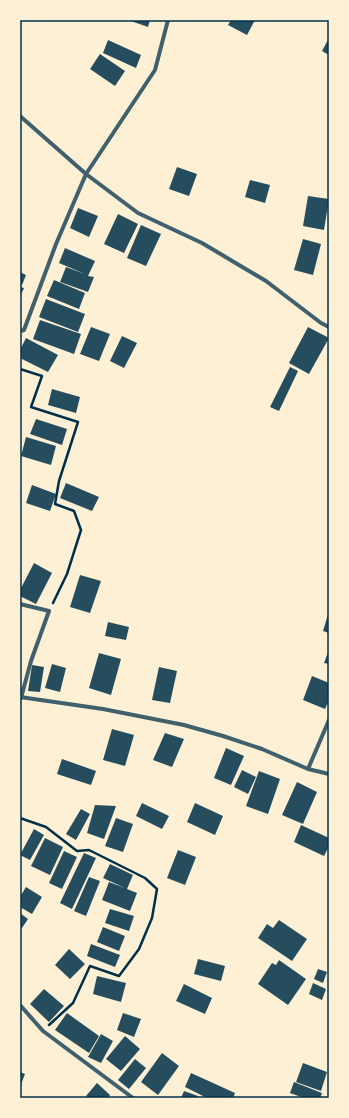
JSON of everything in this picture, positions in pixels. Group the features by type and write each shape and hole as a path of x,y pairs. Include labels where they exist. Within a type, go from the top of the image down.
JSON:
{"street":[{"path":"20,331 24,330 56,244 86,174 155,70 168,20"},
{"path":"20,116 86,174 138,213 202,243 266,281 321,323 329,327"},
{"path":"20,604 49,611 30,661 21,698 103,709 184,725 262,749 308,769 329,774"},
{"path":"308,769 329,720"},
{"path":"20,1005 43,1031 133,1098"}],"path":[{"path":"20,369 42,376 31,407 78,422 59,481 55,504 74,511 82,530 67,574 49,611"},
{"path":"20,818 46,827 78,851 89,850 145,878 157,889 152,918 140,950 119,976 90,966 73,1003 43,1031"}],"building":[{"path":"128,20 150,20 148,27"},
{"path":"231,20 255,20 247,35 228,25"},
{"path":"329,38 329,55 322,51"},
{"path":"108,40 141,55 136,68 103,53"},
{"path":"100,54 125,71 115,86 90,69"},
{"path":"177,167 197,174 189,196 169,189"},
{"path":"250,180 270,185 265,203 245,197"},
{"path":"308,196 329,199 324,230 303,226"},
{"path":"78,208 98,216 89,237 70,228"},
{"path":"118,214 138,224 124,253 104,244"},
{"path":"141,225 161,234 146,266 127,258"},
{"path":"303,239 321,244 313,275 294,270"},
{"path":"65,248 95,261 88,276 94,277 88,292 60,282 66,267 85,274 59,263"},
{"path":"20,272 26,275 22,285 20,284"},
{"path":"54,280 85,293 79,309 47,296"},
{"path":"20,287 24,288 20,297"},
{"path":"46,299 85,314 78,332 39,317"},
{"path":"40,320 81,334 74,354 33,339"},
{"path":"91,327 110,334 99,361 80,354"},
{"path":"308,327 329,338 309,374 289,363"},
{"path":"122,336 137,343 124,368 110,361"},
{"path":"26,338 58,355 48,372 20,358 20,350"},
{"path":"290,367 298,371 279,411 270,407"},
{"path":"52,389 80,397 76,413 48,405"},
{"path":"36,419 67,429 62,445 30,434"},
{"path":"26,437 56,446 51,465 21,456"},
{"path":"66,483 99,497 92,511 60,498"},
{"path":"32,485 56,494 50,511 26,503"},
{"path":"34,563 52,573 36,604 20,596 20,590"},
{"path":"80,575 101,581 90,613 70,607"},
{"path":"329,611 329,633 323,631"},
{"path":"108,622 129,627 126,640 105,636"},
{"path":"329,650 329,664 324,663"},
{"path":"99,653 121,659 111,695 89,688"},
{"path":"52,664 66,668 60,692 45,688"},
{"path":"32,665 44,667 40,692 28,691"},
{"path":"159,667 177,671 170,703 152,700"},
{"path":"312,676 329,683 329,700 325,709 303,700"},
{"path":"112,729 134,735 125,766 103,760"},
{"path":"165,733 184,739 172,767 153,760"},
{"path":"226,748 244,756 231,785 214,778"},
{"path":"62,759 96,771 91,785 57,774"},
{"path":"242,770 256,777 248,794 234,787"},
{"path":"259,771 280,779 268,814 246,806"},
{"path":"297,782 317,792 303,824 282,815"},
{"path":"142,803 169,816 162,829 136,816"},
{"path":"195,803 223,816 215,835 187,822"},
{"path":"95,805 116,806 104,839 87,833"},
{"path":"81,809 90,814 76,840 66,834"},
{"path":"116,818 133,824 123,852 105,846"},
{"path":"301,825 329,838 329,846 324,856 294,842"},
{"path":"34,829 44,835 30,860 20,855"},
{"path":"45,838 63,847 50,875 31,866"},
{"path":"178,850 196,857 185,885 167,878"},
{"path":"64,851 77,857 62,889 49,883"},
{"path":"84,853 96,858 72,909 60,903"},
{"path":"110,864 133,875 127,889 137,893 130,911 102,900 109,882 125,888 103,878"},
{"path":"89,877 100,881 86,916 74,911"},
{"path":"26,887 42,897 32,914 20,907 20,897"},
{"path":"110,909 134,916 129,931 105,923"},
{"path":"20,913 28,919 20,931"},
{"path":"279,920 307,939 292,961 258,938 267,924 273,928"},
{"path":"103,927 125,936 119,951 97,942"},
{"path":"91,944 120,955 115,967 87,956"},
{"path":"69,949 85,964 70,979 55,965"},
{"path":"198,959 225,966 221,981 194,974"},
{"path":"279,960 306,979 288,1005 258,984 272,963 276,965"},
{"path":"318,969 327,972 323,983 314,979"},
{"path":"97,976 126,983 121,1002 93,994"},
{"path":"313,983 326,989 322,1000 309,994"},
{"path":"184,984 212,998 205,1014 176,1001"},
{"path":"44,989 64,1006 49,1022 30,1004"},
{"path":"67,1013 99,1036 89,1053 55,1030"},
{"path":"123,1013 141,1019 134,1037 117,1030"},
{"path":"101,1034 113,1041 101,1063 88,1057"},
{"path":"125,1036 140,1049 121,1071 106,1059"},
{"path":"162,1053 179,1066 158,1095 141,1082"},
{"path":"135,1059 146,1068 129,1089 118,1080"},
{"path":"303,1063 327,1072 321,1091 296,1082"},
{"path":"20,1072 25,1074 20,1087"},
{"path":"191,1073 235,1093 233,1098 207,1098 185,1087"},
{"path":"294,1082 322,1093 320,1098 304,1098 290,1093"},
{"path":"97,1083 110,1095 108,1098 88,1098 86,1096"},
{"path":"184,1091 198,1096 197,1098 181,1098"}]}
